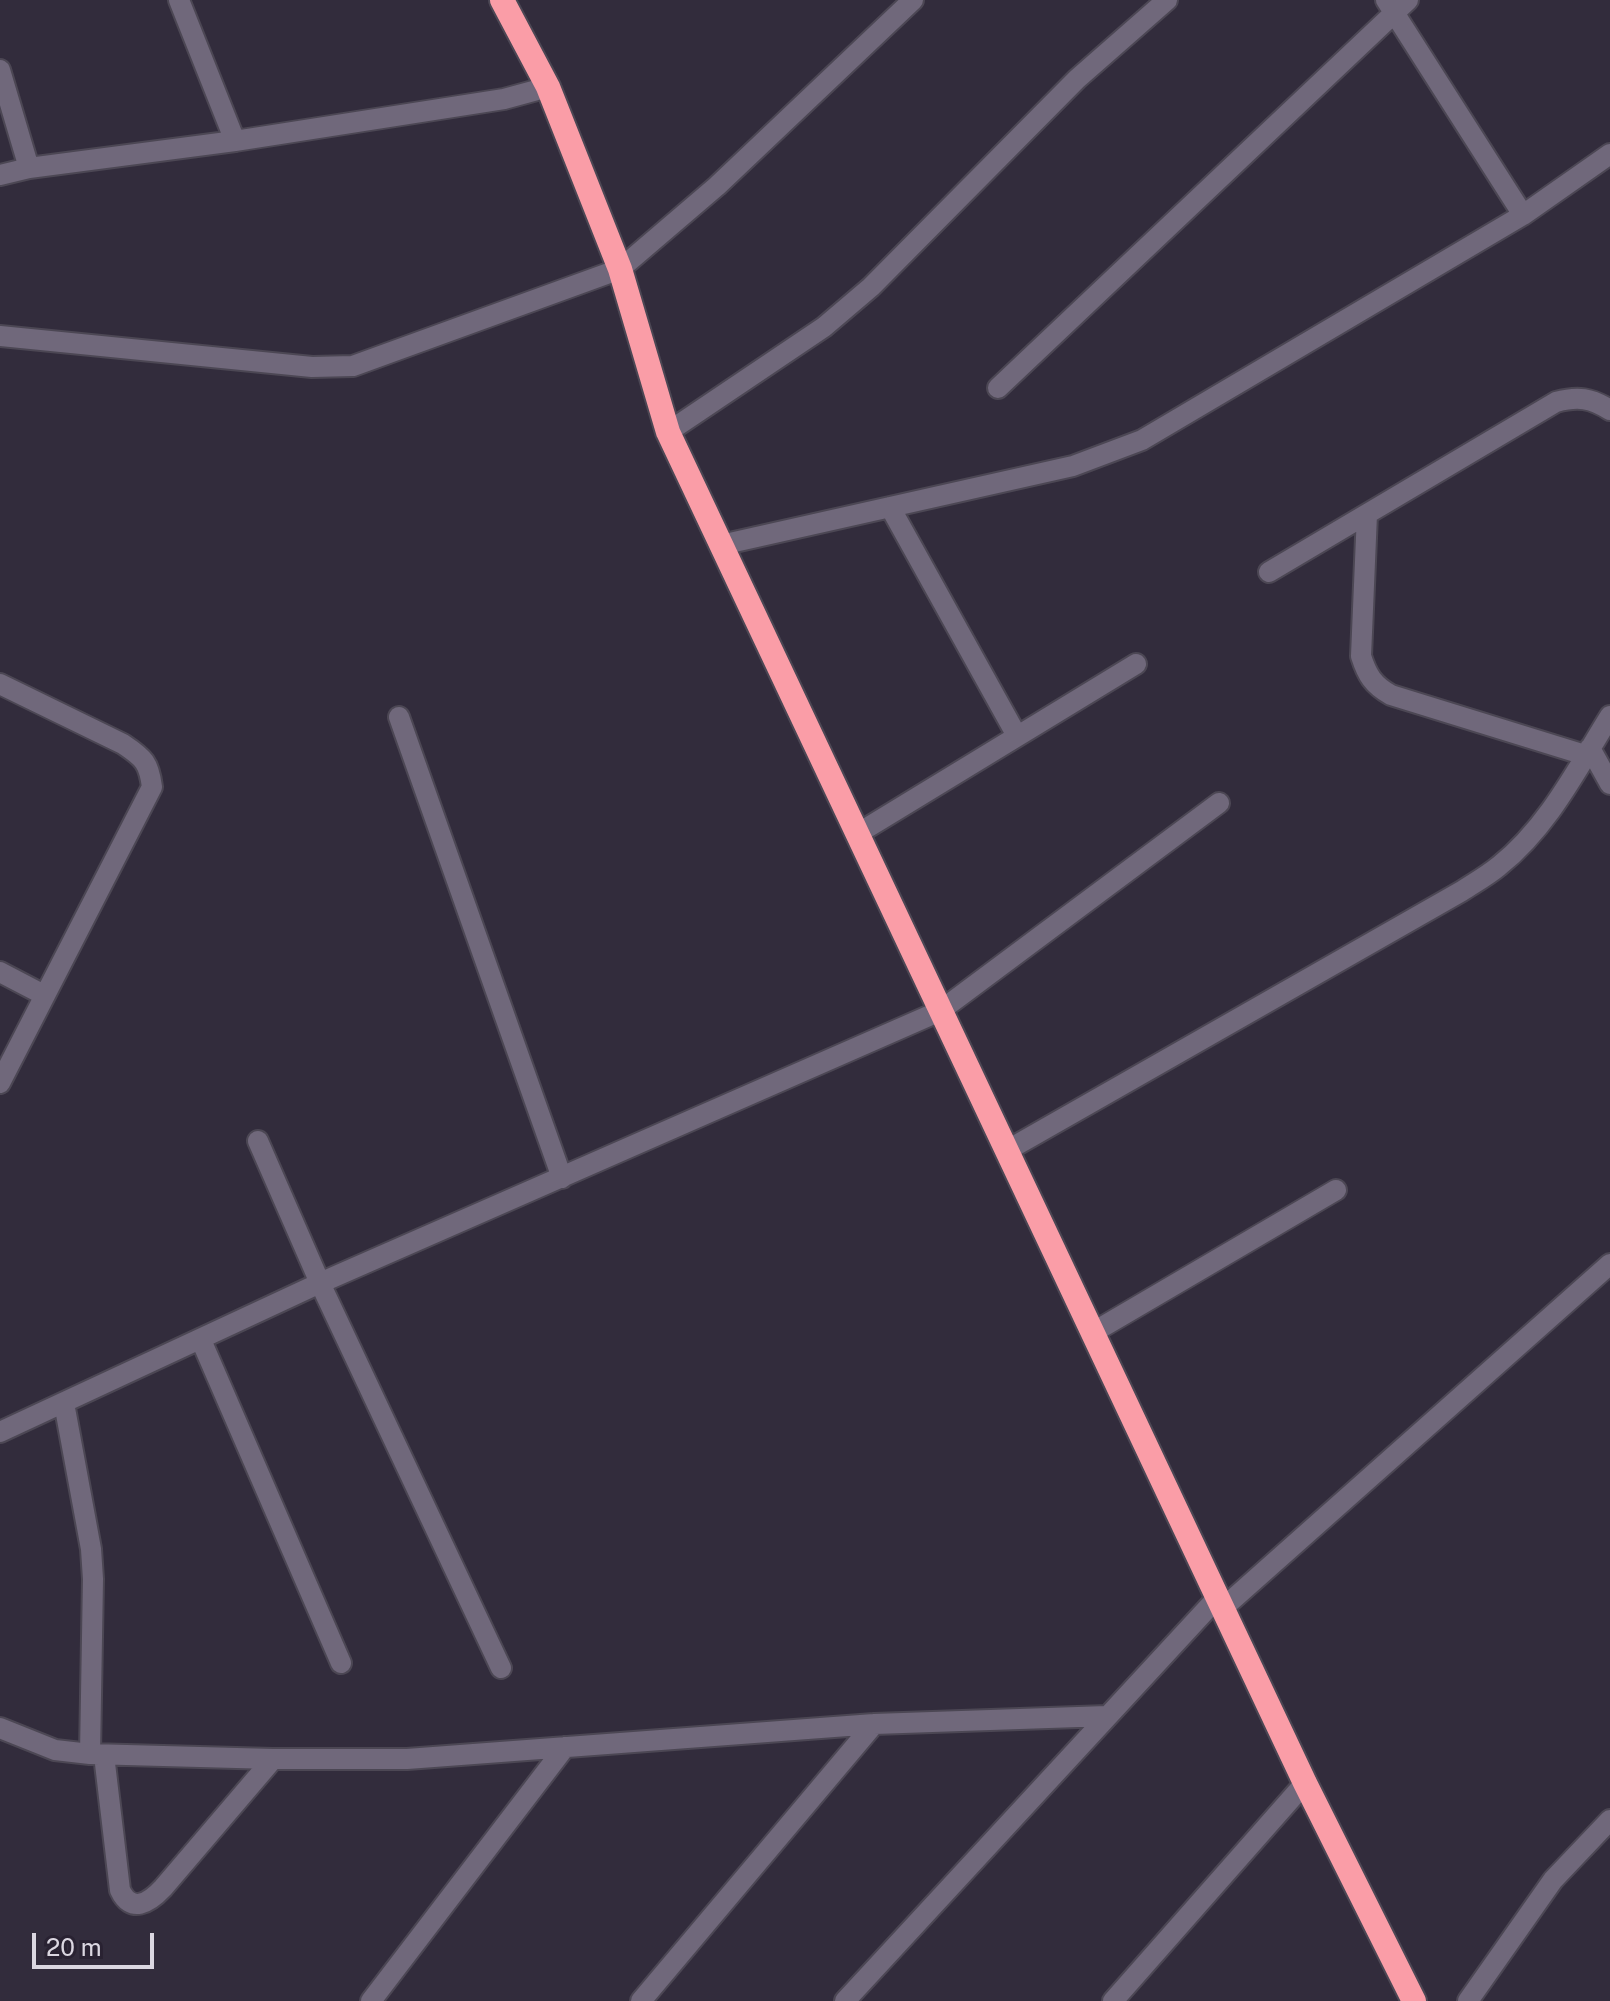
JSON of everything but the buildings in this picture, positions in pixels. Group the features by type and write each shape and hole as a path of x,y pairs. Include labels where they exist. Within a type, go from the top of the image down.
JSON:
{"highway":[{"path":"502,0 548,87 620,269 668,432 1305,1783 1413,2001"}],"street":[{"path":"179,0 235,141"},
{"path":"0,336 312,367 353,366 620,269 717,186 913,0"},
{"path":"668,432 824,327 871,287 1077,79 1167,0"},
{"path":"998,388 1396,4 1523,215"},
{"path":"0,70 29,168"},
{"path":"0,175 29,168 235,141 504,99 548,87"},
{"path":"721,545 1073,466 1142,440 1523,215 1610,154"},
{"path":"1269,572 1556,402 1576,397 1595,400 1610,410"},
{"path":"890,507 1017,736"},
{"path":"1367,514 1361,656 1366,673 1377,687 1391,695 1588,752 1610,784"},
{"path":"857,834 1136,664"},
{"path":"0,684 123,744 139,755 150,768 152,787 0,1083"},
{"path":"1006,1151 1448,899 1498,867 1529,838 1555,805 1610,716"},
{"path":"399,717 562,1178"},
{"path":"0,1432 320,1283 940,1011 1219,803"},
{"path":"0,972 44,995"},
{"path":"258,1141 320,1283 501,1668"},
{"path":"1092,1333 1336,1190"},
{"path":"845,2001 1107,1716 1220,1603 1610,1264"},
{"path":"201,1340 341,1663"},
{"path":"64,1403 91,1549 97,1754 124,1899 132,1905 142,1905 153,1899 273,1759"},
{"path":"0,1728 55,1750 97,1754 407,1759 874,1724 1107,1716"},
{"path":"641,2001 874,1724"},
{"path":"371,2001 565,1747"},
{"path":"1113,2001 1305,1783"},
{"path":"1468,2001 1553,1880 1610,1820"}]}
